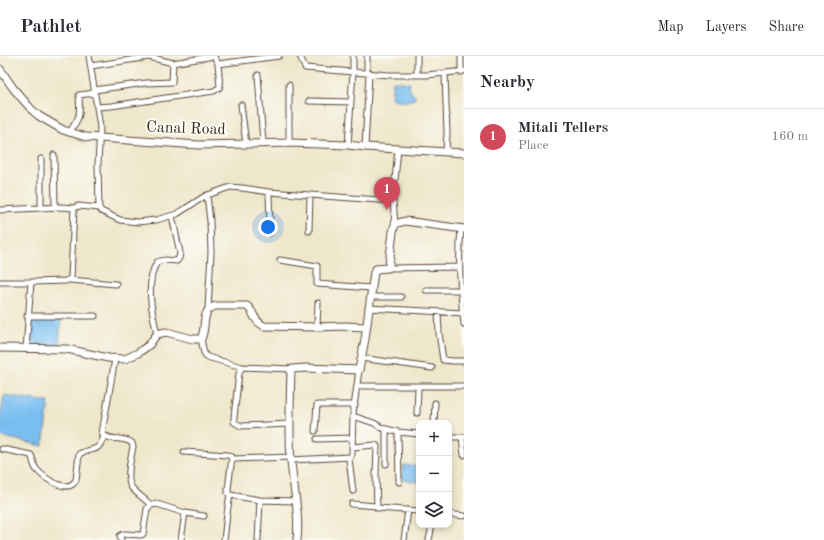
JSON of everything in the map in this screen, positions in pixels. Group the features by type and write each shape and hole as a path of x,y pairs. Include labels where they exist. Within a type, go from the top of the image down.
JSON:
{"street":[{"path":"89,56 95,91 100,141 99,208"},
{"path":"91,66 120,59 149,57 173,63 214,56 218,64 220,87 214,91 97,107"},
{"path":"218,64 243,59 279,56"},
{"path":"300,56 305,68 389,75 445,74 463,71 461,56"},
{"path":"348,145 353,56"},
{"path":"365,148 368,73 367,56"},
{"path":"417,56 417,75"},
{"path":"69,132 79,118 79,95 146,83 172,82 173,63"},
{"name":"Canal Road","path":"0,69 13,88 32,110 69,132 78,136 100,141 198,145 289,143 348,145 397,152 446,152"},
{"path":"258,74 262,143"},
{"path":"445,74 447,133 446,152 464,153"},
{"path":"289,85 289,143"},
{"path":"309,101 351,102"},
{"path":"241,105 246,144"},
{"path":"388,268 395,224 393,201 397,152"},
{"path":"54,155 55,207"},
{"path":"40,208 41,159"},
{"path":"0,210 55,207 74,208 78,206 99,208 101,211 120,220 138,222 172,216 207,195 230,187 269,192 393,201"},
{"path":"269,192 270,234"},
{"path":"207,195 211,252 208,309 201,339 204,353 207,357 242,367 359,370"},
{"path":"309,231 310,195"},
{"path":"70,280 74,208"},
{"path":"157,334 150,293 154,267 157,262 164,260 177,260 180,254 172,216"},
{"path":"395,224 405,221 462,229 459,247 460,290 464,324"},
{"path":"280,260 317,266 317,284 370,288"},
{"path":"352,491 350,456 352,454 353,416 370,288 374,270 388,268 460,267"},
{"path":"0,282 70,280 116,284"},
{"path":"26,349 31,282"},
{"path":"426,290 460,290"},
{"path":"370,297 402,297"},
{"path":"317,327 318,303"},
{"path":"208,309 216,306 247,306 250,308 256,322 264,326 366,327"},
{"path":"368,308 463,313"},
{"path":"438,312 443,360 464,361"},
{"path":"28,316 95,316"},
{"path":"0,348 67,349 115,359 125,359 138,353 149,345 157,334 166,332 193,339 201,339"},
{"path":"361,358 432,368"},
{"path":"2,449 31,455 36,468 52,482 57,484 74,484 76,480 79,454 100,446 104,436 102,433 115,359"},
{"path":"242,367 239,373 234,422 241,426 247,427 290,424"},
{"path":"292,369 290,424 291,459 296,502 297,540"},
{"path":"357,386 464,386"},
{"path":"417,413 418,387"},
{"path":"434,420 435,403"},
{"path":"315,431 318,406 355,405"},
{"path":"353,416 386,429 416,434"},
{"path":"386,429 386,464"},
{"path":"398,432 399,482"},
{"path":"104,436 128,440 132,443 129,484 151,505"},
{"path":"452,436 463,437 464,455"},
{"path":"317,439 352,438"},
{"path":"352,447 377,446 376,506"},
{"path":"184,452 228,455 234,458 291,459 350,456"},
{"path":"224,540 230,495 228,493 228,489 232,457"},
{"path":"230,495 260,500 296,502"},
{"path":"258,540 260,500"},
{"path":"120,540 120,536 124,534 141,536 143,534 147,509 151,505 157,504 185,513 204,516"},
{"path":"352,504 376,506 378,508 416,511"},
{"path":"404,540 408,510"},
{"path":"182,540 185,513"},
{"path":"452,514 464,516"},
{"path":"429,540 431,528"}],"water":[{"path":"393,81 410,83 410,89 415,96 415,99 403,102 391,98"},
{"path":"30,319 61,320 59,346 29,346"},
{"path":"4,395 49,402 43,446 0,436 0,418"},
{"path":"403,465 416,466 416,482 402,480"}],"place":[{"name":"Mitali Tellers","path":"387,210"}]}
